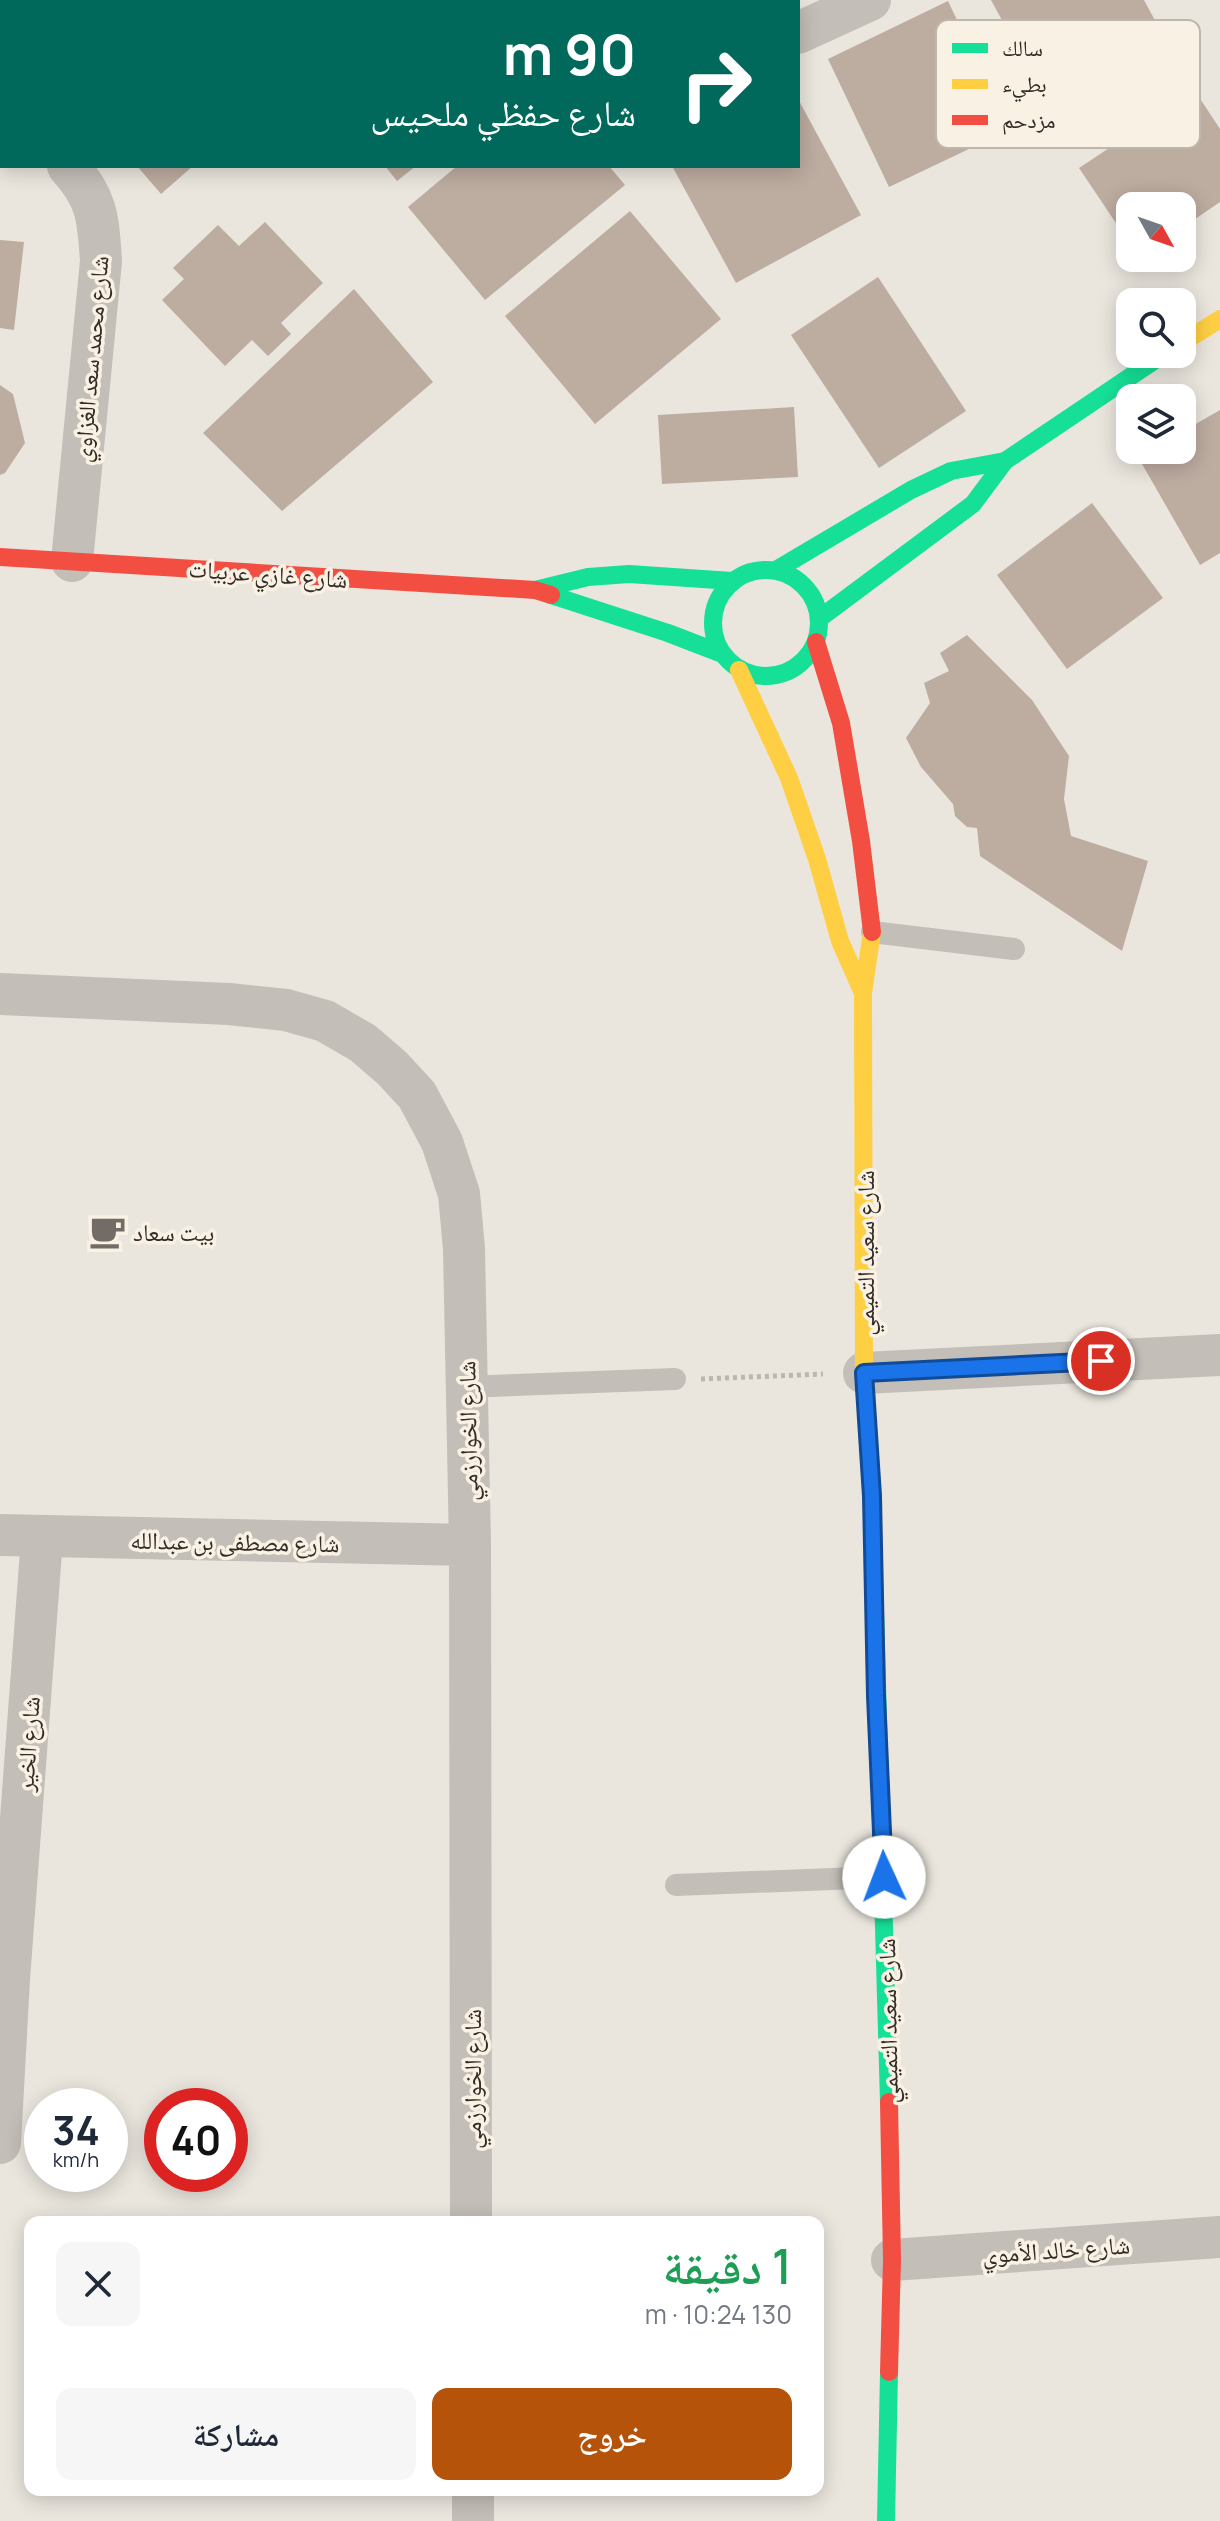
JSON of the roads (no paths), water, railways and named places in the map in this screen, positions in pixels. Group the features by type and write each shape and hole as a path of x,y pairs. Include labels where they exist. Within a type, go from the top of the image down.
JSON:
{"street":[{"path":"800,32 870,0"},
{"name":"شارع محمد سعد الغزاوي","path":"70,168 86,186 99,222 101,261 72,561"},
{"path":"1196,334 1220,319"},
{"path":"820,618 973,504 1005,461 1143,368"},
{"path":"776,570 911,490 951,471 1005,461"},
{"name":"شارع غازي عربيات","path":"0,557 535,590 720,653"},
{"path":"753,570 776,570 798,579 813,596 820,618 816,642 807,658 793,670 757,676 739,670 720,653 713,634 713,614 719,596 732,581 753,570"},
{"name":"شارع غازي عربيات","path":"535,590 588,577 629,574 732,581"},
{"name":"شارع سعيد التميمي","path":"816,642 841,723 852,774 872,932 863,993 864,1373 872,1496 892,2260 886,2521"},
{"name":"شارع سعيد التميمي","path":"739,670 789,778 817,859 840,941 863,993"},
{"name":"شارع الخوارزمي","path":"0,994 229,1004 286,1010 325,1021 363,1043 392,1068 417,1095 442,1142 459,1194 464,1249 470,1545 471,2216"},
{"path":"864,1373 1220,1355"},
{"name":"شارع مصطفى بن عبدالله","path":"0,1535 470,1545"},
{"name":"شارع الخير","path":"0,2143 4,1978 42,1538"},
{"name":"شارع خالد الأموي","path":"892,2260 1220,2237"},
{"path":"473,2496 473,2521"}],"lane":[{"path":"872,932 1014,949"},
{"path":"465,1387 675,1379"},
{"path":"676,1885 884,1877"}],"place":[{"name":"بيت سعاد","path":"107,1231"}]}
